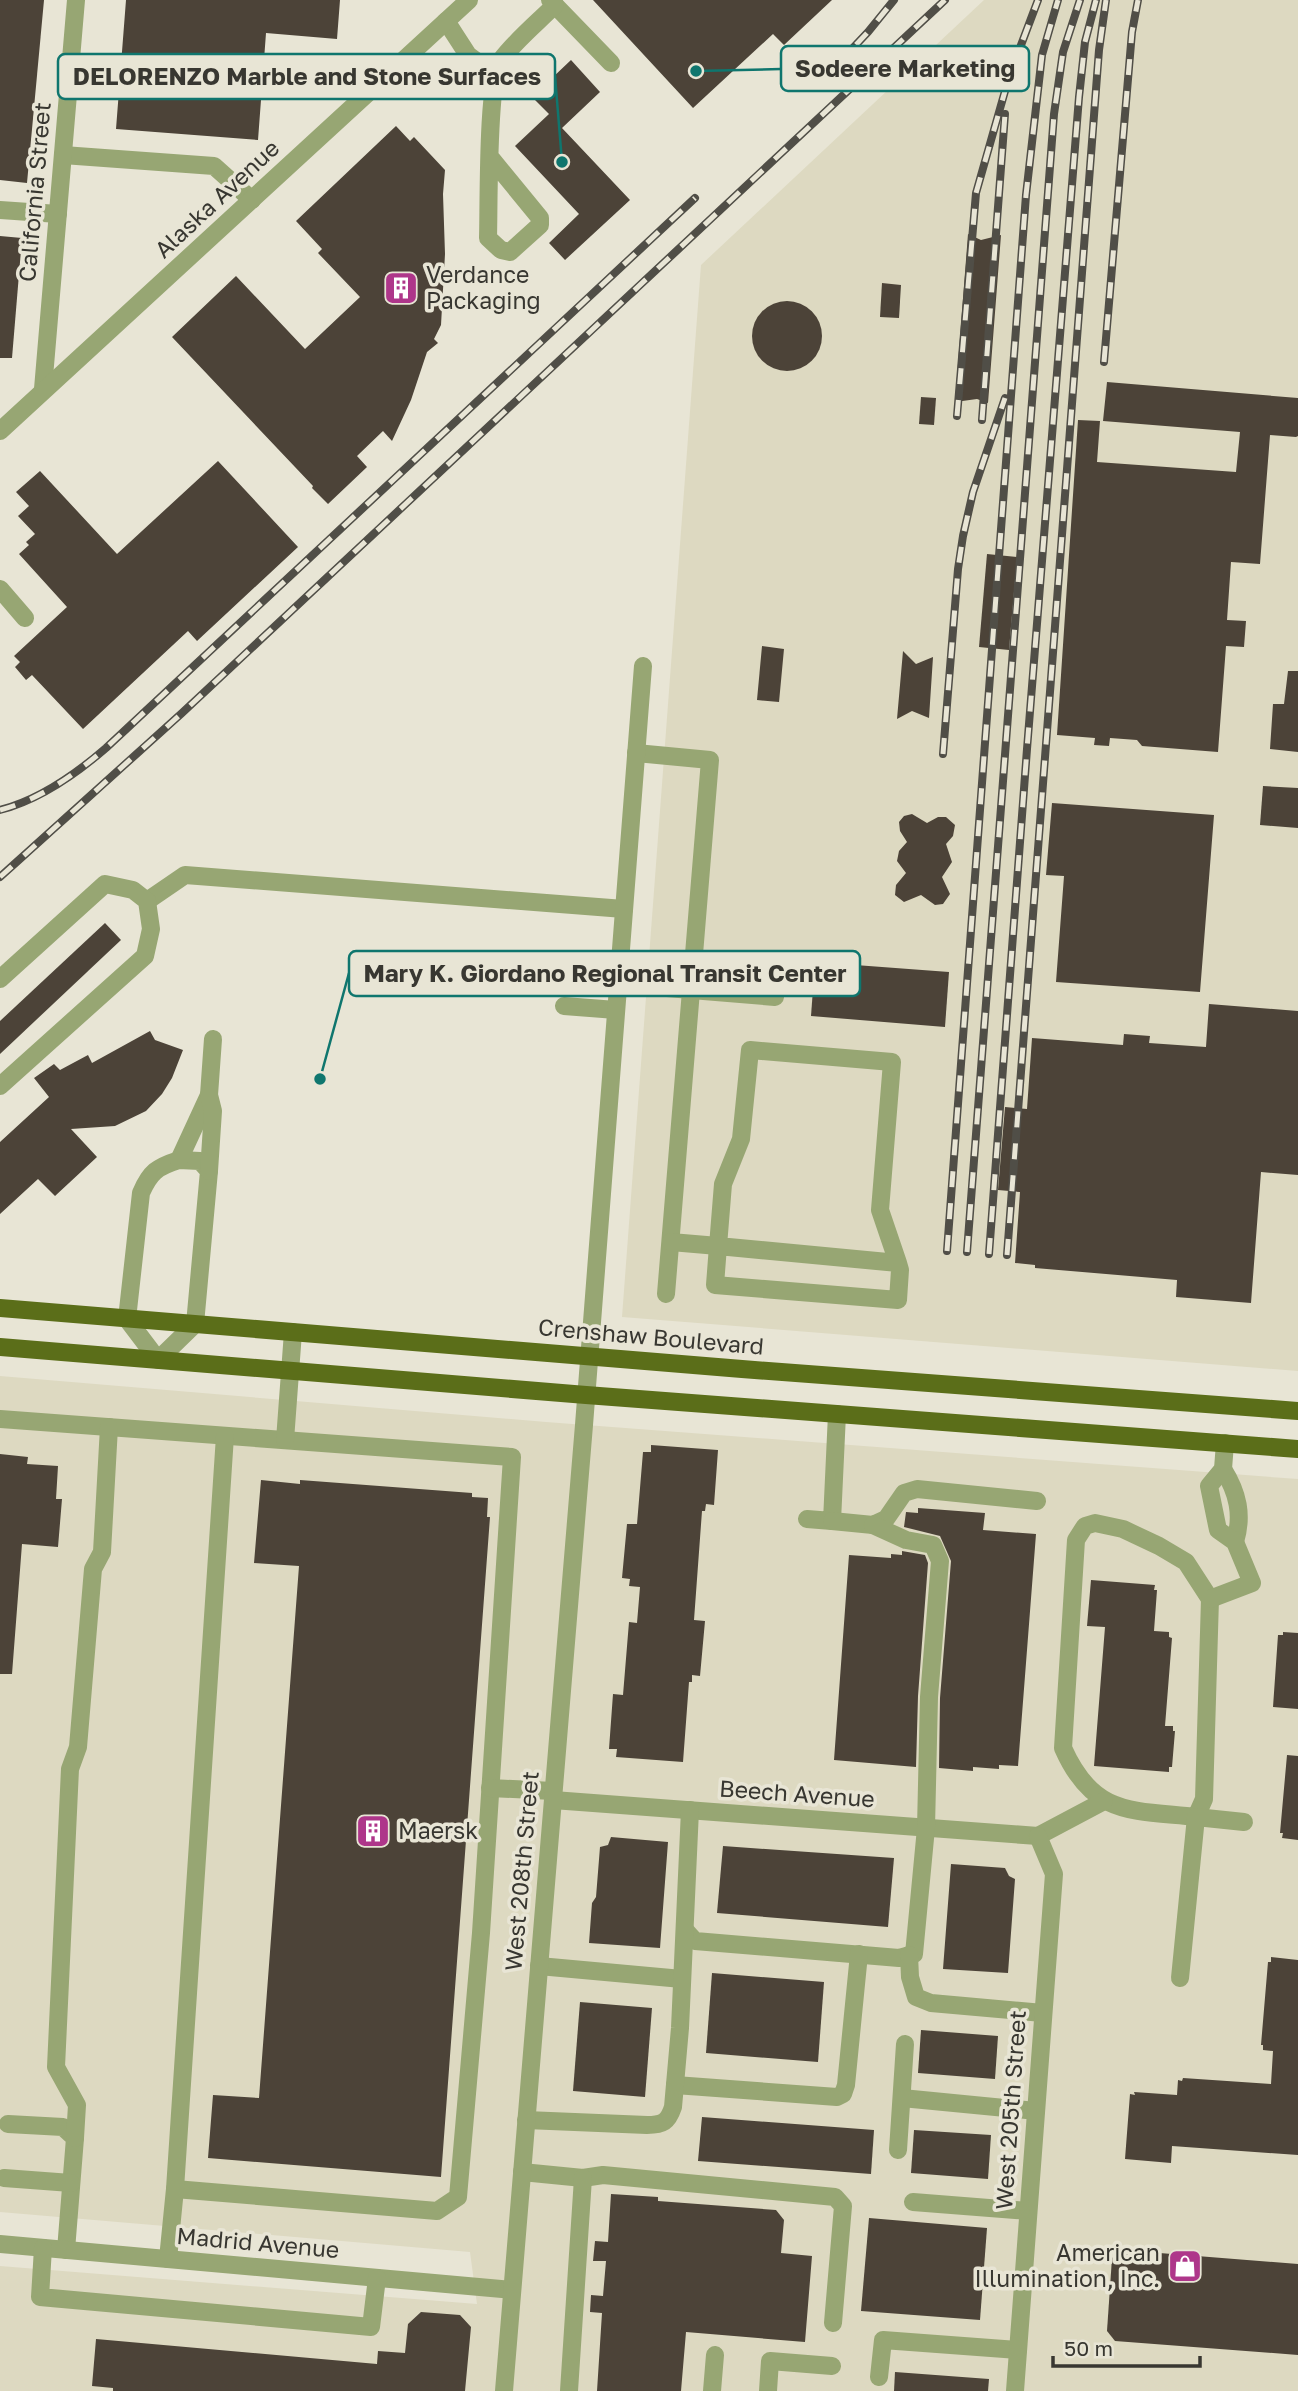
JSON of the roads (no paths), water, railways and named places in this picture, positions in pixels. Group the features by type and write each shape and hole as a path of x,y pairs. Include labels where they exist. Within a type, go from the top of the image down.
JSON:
{"main road":[{"name":"Crenshaw Boulevard","path":"0,1308 1298,1411"},
{"path":"0,1347 1298,1449"}],"street":[{"name":"California Street","path":"43,389 76,0"},
{"name":"Alaska Avenue","path":"0,430 468,1"},
{"path":"490,157 540,218 540,225 510,252 501,250 488,239 490,157 494,74 500,61 552,3 611,63"},
{"path":"446,21 468,55 494,74"},
{"path":"63,155 214,166 252,200"},
{"path":"0,210 58,214"},
{"path":"0,589 25,618"},
{"name":"West 208th Street","path":"504,2391 643,666"},
{"path":"636,753 710,760 666,1294"},
{"path":"147,901 186,876 624,909"},
{"path":"0,979 106,884 133,890 147,901 151,929 145,956 0,1086"},
{"path":"618,984 775,998"},
{"path":"564,1006 616,1010"},
{"path":"179,1160 209,1095 213,1039"},
{"path":"750,1050 892,1062 880,1210 900,1270 898,1300 715,1285 718,1246 723,1184 741,1139 750,1050"},
{"path":"209,1095 214,1111 209,1171 195,1324 158,1360 127,1319 141,1194 147,1179 160,1166 179,1160 200,1161 209,1171"},
{"path":"671,1242 898,1263"},
{"path":"285,1440 293,1332"},
{"path":"832,1521 837,1414"},
{"path":"0,1419 512,1457 481,1933 458,2197 437,2211 175,2189"},
{"path":"65,2250 77,2105 56,2067 70,1769 78,1747 93,1569 102,1552 109,1427"},
{"path":"168,2259 175,2189 225,1436"},
{"path":"1210,1599 1252,1583 1235,1542 1218,1530 1209,1486 1223,1469 1225,1443"},
{"path":"873,1525 886,1519 904,1493 917,1489 1037,1501"},
{"path":"685,1930 695,1941 899,1958 914,1954 926,1828 929,1697 940,1561 933,1545 906,1540 873,1525 807,1519"},
{"path":"1180,1978 1196,1817 1204,1799 1210,1599 1186,1562 1159,1546 1123,1529 1095,1523 1084,1526 1076,1540 1063,1748 1072,1768 1083,1784 1104,1801 1129,1811 1196,1817 1244,1822"},
{"name":"Beech Avenue","path":"491,1788 690,1810 1038,1836"},
{"path":"1038,1836 1104,1801"},
{"path":"526,2120 661,2125 669,2119 675,2085 690,1810"},
{"name":"West 205th Street","path":"1015,2391 1054,1874 1038,1836"},
{"path":"675,2085 836,2097 843,2094 859,1954"},
{"path":"909,1955 910,1977 916,1997 931,2003 1043,2013"},
{"path":"539,1966 682,1979"},
{"path":"898,2150 905,2044"},
{"path":"902,2098 1036,2111"},
{"path":"8,2123 63,2127 75,2138"},
{"path":"522,2172 583,2178 603,2175 835,2197 843,2206 833,2323"},
{"path":"4,2178 71,2183"},
{"path":"569,2391 583,2178"},
{"path":"913,2202 1028,2211"},
{"path":"0,2244 0,2252"},
{"name":"Madrid Avenue","path":"0,2244 512,2290"},
{"path":"43,2248 40,2297 371,2327 377,2278"},
{"path":"879,2376 883,2340 1018,2350"},
{"path":"712,2391 715,2355"},
{"path":"768,2391 770,2361 832,2366"}],"railway":[{"path":"834,68 894,0"},
{"path":"0,877 182,713 945,0"},
{"path":"957,416 976,193 1009,77 1038,0"},
{"path":"947,1251 1026,195 1042,55 1058,0"},
{"path":"967,1252 1054,114 1063,52 1080,0"},
{"path":"989,1254 1079,97 1085,42 1096,0"},
{"path":"1007,1255 1099,50 1106,0"},
{"path":"1104,362 1132,32 1138,0"},
{"path":"982,420 1005,114"},
{"path":"0,810 29,800 56,785 106,748 695,198"},
{"path":"943,754 963,536 973,492 1005,398"}],"place":[{"name":"Sodeere Marketing","path":"696,71"},
{"name":"DELORENZO Marble and Stone Surfaces","path":"562,162"},
{"name":"Verdance Packaging","path":"401,288"},
{"name":"Mary K. Giordano Regional Transit Center","path":"320,1079"},
{"name":"Maersk","path":"373,1831"},
{"name":"American Illumination, Inc.","path":"1185,2266"}]}
